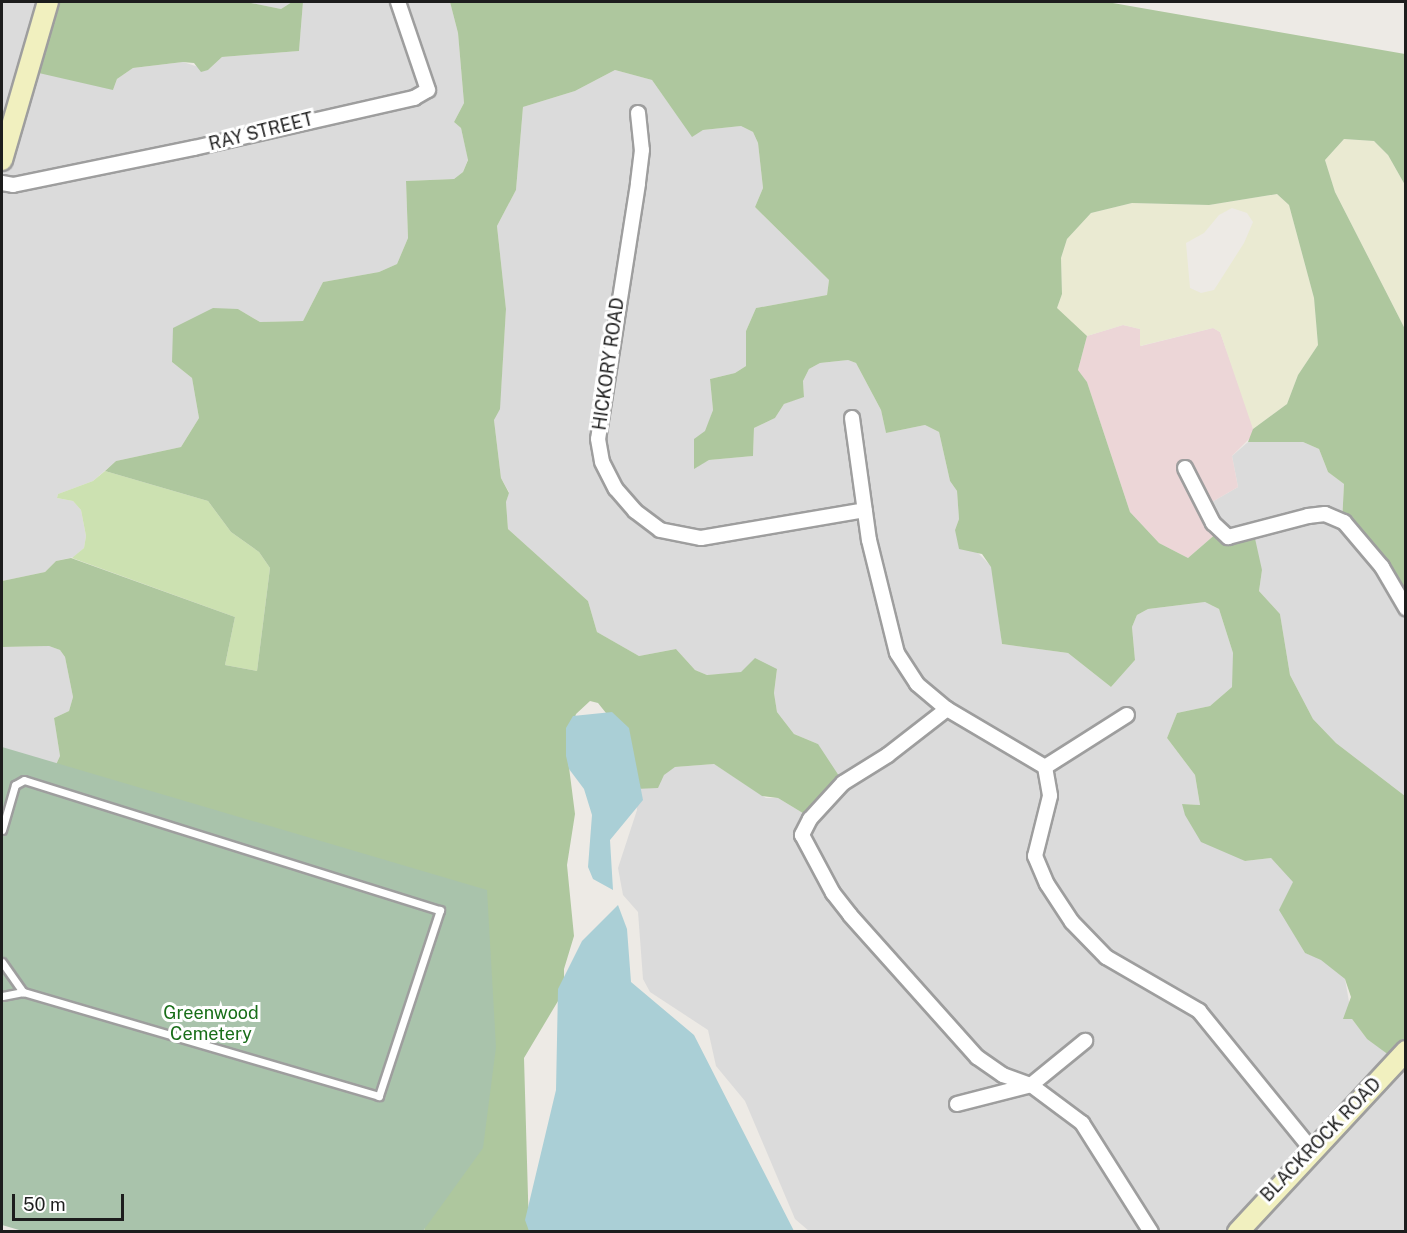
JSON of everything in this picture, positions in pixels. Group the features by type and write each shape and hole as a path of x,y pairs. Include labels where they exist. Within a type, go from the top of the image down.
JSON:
{"street":[{"path":"2,160 48,2"},
{"name":"RAY STREET","path":"2,183 13,185 194,148 414,98 428,90 398,2"},
{"name":"HICKORY ROAD","path":"638,113 642,150 638,184 598,439 602,462 616,489 635,511 660,530 701,538 865,510"},
{"path":"852,418 865,510 897,653 917,684 947,709 1045,767 1050,796 1035,856 1047,884 1072,922 1106,957 1199,1011 1312,1150"},
{"path":"1185,468 1213,523 1228,537 1308,516 1325,514 1344,522 1382,567 1406,608"},
{"path":"947,709 843,783 810,819 802,835 833,893 895,968 977,1057 1003,1076 1031,1085 1082,1123 1151,1232"},
{"path":"1045,767 1127,715"},
{"path":"957,1104 1031,1085 1085,1041"},
{"name":"BLACKROCK ROAD","path":"1238,1232 1406,1051"}],"lane":[{"path":"2,830 15,785 24,780 440,910 379,1096 22,992 2,996"},
{"path":"2,962 22,992"}],"shaded area":[{"path":"2,2 48,2 113,90 117,79 133,68 183,62 208,70 222,57 299,51 303,2 450,2 458,33 464,103 454,122 461,128 468,159 463,172 454,179 406,181 408,238 397,264 379,272 323,282 303,321 260,322 238,309 172,362 192,378 199,418 181,447 116,461 93,481 58,494 57,498 73,501 81,510 86,536 84,548 74,557 56,561 45,572 2,581"},
{"path":"246,2 292,2 281,9"},
{"path":"615,70 652,80 692,136 703,130 741,126 753,132 758,143 763,188 755,207 829,280 827,295 756,308 746,331 746,366 735,373 710,379 713,410 694,468 709,460 753,456 754,428 775,418 784,404 804,396 803,381 809,369 820,363 848,360 856,363 881,410 886,433 925,425 939,432 950,481 957,491 959,519 955,530 992,567 1002,644 1068,653 1111,687 1135,660 1132,627 1137,615 1148,609 1205,602 1219,609 1233,653 1235,679 1232,687 1210,706 1177,713 1167,738 1195,775 1200,805 1182,804 1245,861 1271,858 1294,882 1280,910 1305,953 1321,959 1345,979 1352,1019 1367,1039 1405,1052 1405,1231 809,1231 795,1219 745,1101 716,1066 708,1030 650,992 643,979 638,912 623,895 618,868 637,810 635,789 675,767 714,764 766,798 778,798 811,818 818,744 794,734 777,712 774,693 777,670 707,675 695,670 676,649 639,656 597,632 588,601 508,529 506,502 509,492 501,478 494,420 501,390 506,309 497,226 516,190 523,107 575,91"},
{"path":"1123,325 1140,329 1141,346 1213,328 1220,332 1251,419 1254,434 1232,456 1238,487 1205,506 1218,532 1188,558 1159,543 1130,512 1087,382 1078,370 1087,336"},
{"path":"1248,442 1303,442 1319,449 1328,472 1344,484 1342,523 1405,610 1405,796 1336,743 1313,719 1290,675 1280,614 1259,591 1262,570 1228,538 1205,506 1238,487 1232,456"},
{"path":"49,646 60,650 65,657 73,697 69,711 54,718 60,756 53,771 2,774 2,647"}],"green space":[{"path":"48,2 246,2 281,9 292,2 303,2 299,51 222,57 208,70 201,72 194,63 183,62 133,68 117,79 113,90 30,71"},
{"path":"450,2 1107,2 1405,54 1405,185 1388,155 1374,141 1344,139 1325,160 1335,192 1405,329 1405,610 1342,523 1344,484 1328,472 1319,449 1303,442 1248,442 1253,429 1287,404 1298,375 1318,345 1314,298 1289,205 1277,194 1209,205 1132,203 1091,213 1067,239 1061,258 1062,294 1057,308 1087,336 1078,370 1087,382 1130,512 1159,543 1188,558 1218,532 1254,534 1262,570 1259,591 1280,614 1290,675 1313,719 1336,743 1405,796 1406,1052 1397,1061 1367,1039 1352,1019 1343,1019 1351,997 1345,979 1321,960 1305,953 1279,910 1293,882 1271,858 1245,861 1201,842 1185,815 1182,804 1200,805 1195,775 1167,738 1177,713 1210,706 1232,687 1233,653 1219,609 1205,602 1148,609 1137,615 1132,627 1135,660 1111,687 1068,653 1002,644 991,567 982,554 959,549 955,530 959,519 957,491 950,481 939,432 925,425 886,433 881,410 856,363 848,360 820,363 809,369 803,381 804,397 784,404 775,418 754,428 753,456 709,460 694,469 694,439 705,431 713,410 710,379 735,373 746,366 746,331 756,308 827,295 829,280 755,207 763,188 758,143 753,132 741,126 703,130 692,137 652,80 615,70 575,91 523,107 516,190 497,226 506,309 500,409 494,420 501,478 509,493 506,502 508,529 588,601 597,632 639,656 676,649 695,670 707,675 741,672 755,658 777,669 774,693 777,712 794,734 818,744 843,782 811,818 778,798 762,796 714,764 675,767 664,775 658,788 635,789 626,738 598,703 590,701 576,714 566,744 575,814 567,865 574,936 564,969 564,991 524,1058 529,1231 424,1231 435,1179 53,771 60,756 54,718 69,711 73,697 65,657 60,650 49,646 2,647 2,581 45,572 56,561 71,558 235,617 225,665 257,671 270,568 259,552 231,532 208,501 105,471 116,461 181,447 199,418 192,378 172,362 173,328 213,308 238,309 260,322 303,321 323,282 379,272 397,264 408,238 406,181 454,179 463,172 468,160 461,128 454,122 464,103 458,33"},
{"path":"1344,139 1374,141 1388,155 1405,185 1405,329 1335,192 1325,160"},
{"path":"1277,194 1289,205 1314,298 1318,345 1298,375 1287,404 1253,429 1220,332 1213,328 1140,346 1140,329 1123,325 1087,336 1060,315 1057,308 1062,294 1061,258 1067,239 1091,213 1132,203 1209,205","holes":["1232,208 1247,213 1253,222 1244,243 1214,290 1201,293 1190,288 1186,243 1204,233 1219,215"]},
{"path":"105,471 208,501 231,532 259,552 270,568 257,671 225,665 235,617 72,558 84,548 86,536 81,510 73,501 57,498 58,494 93,481"},
{"name":"Greenwood Cemetery","path":"2,747 487,890 496,1047 483,1148 423,1231 26,1232 2,1225"}],"water":[{"path":"612,712 629,728 643,800 610,840 613,890 593,879 588,867 592,815 584,789 569,769 566,756 566,728 573,716"},
{"path":"618,905 627,929 631,982 694,1035 794,1231 529,1231 525,1220 556,1090 558,989 582,941"}]}
